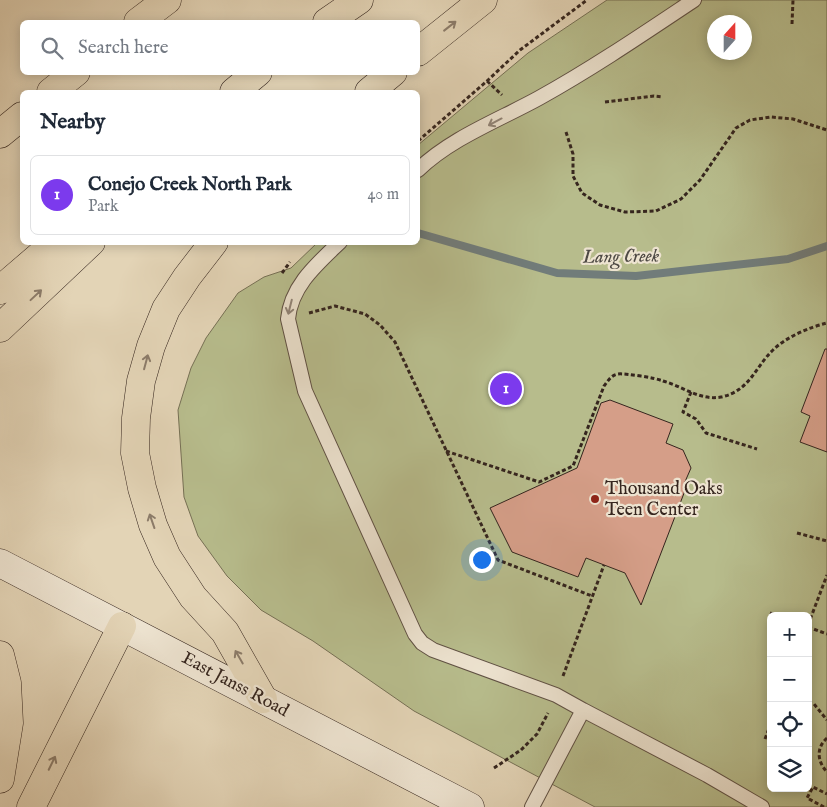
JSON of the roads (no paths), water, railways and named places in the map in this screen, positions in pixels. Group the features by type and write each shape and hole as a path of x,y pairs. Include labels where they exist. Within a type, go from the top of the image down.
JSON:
{"highway":[{"path":"141,20 167,0"},
{"path":"330,20 358,0"},
{"path":"336,20 358,0"},
{"path":"420,50 483,0"},
{"path":"54,90 72,75"},
{"path":"236,90 254,75"},
{"path":"258,90 275,75"},
{"path":"371,90 389,75"},
{"path":"0,134 20,118"},
{"path":"0,290 52,245"},
{"path":"0,328 88,245"},
{"path":"212,245 166,309 151,346 141,381 136,418 135,453 142,488 153,525 168,556 193,597 225,632 263,699"},
{"path":"31,807 122,626"},
{"path":"0,655 7,682 8,723 0,779"}],"main road":[{"name":"East Janss Road","path":"0,563 470,807"}],"lane":[{"path":"421,167 439,152 592,68 694,0"},
{"path":"337,245 306,276 294,294 289,307 288,319 305,391 415,634 422,643 433,650 556,695 707,775 762,807"},
{"path":"532,807 583,710"}],"waterway":[{"name":"Lang Creek","path":"420,234 557,273 636,276 788,259 827,246"}],"place":[{"name":"Conejo Creek North Park","path":"506,389"},
{"name":"Thousand Oaks Teen Center","path":"595,499"}]}
